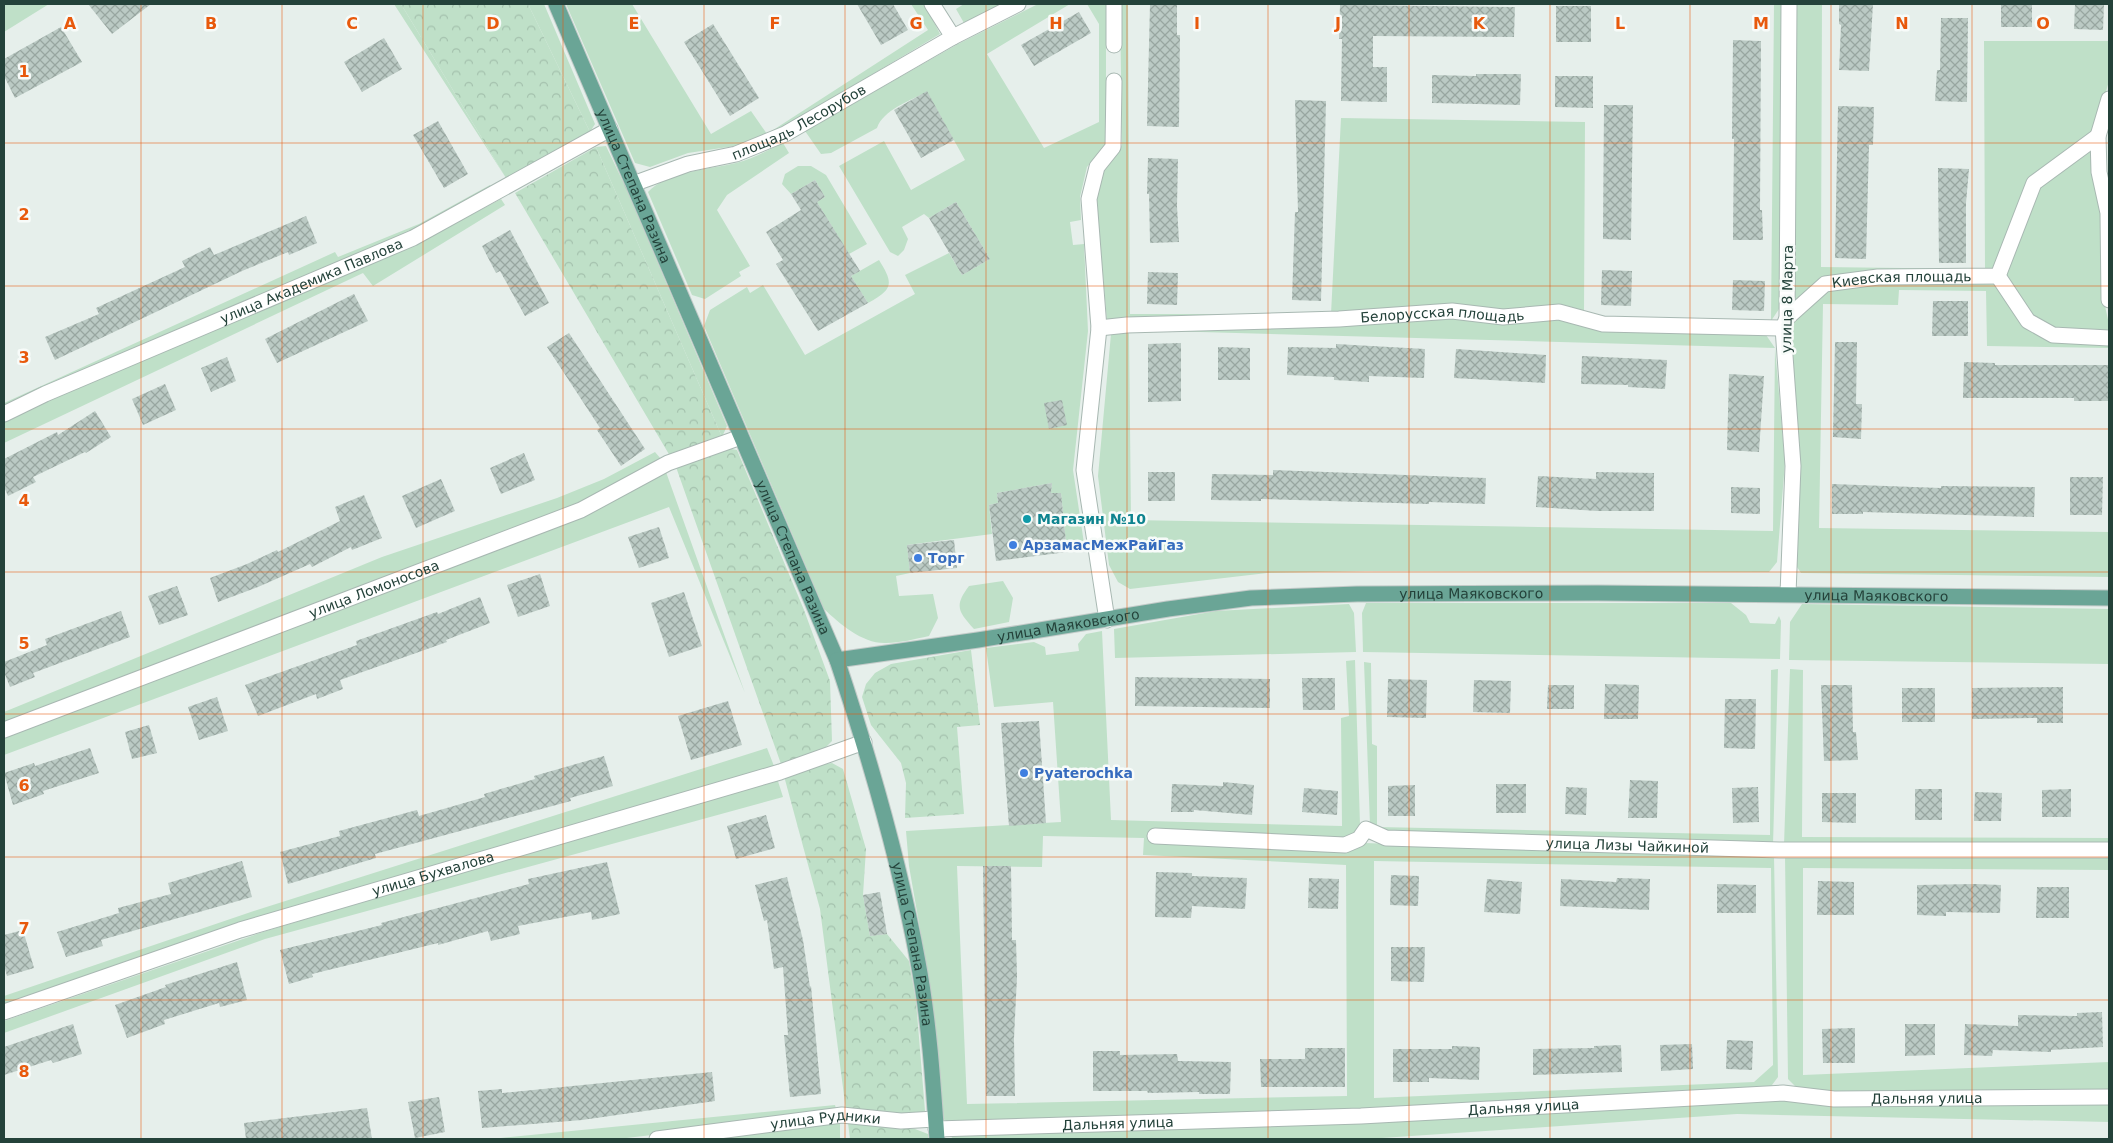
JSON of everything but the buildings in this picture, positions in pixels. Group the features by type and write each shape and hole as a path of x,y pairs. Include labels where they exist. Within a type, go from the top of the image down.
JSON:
{"main road":[{"name":"улица Степана Разина","path":"556,4 836,660 864,742 891,842 918,963 924,1001 936,1129"},
{"name":"улица Маяковского","path":"836,660 1251,598 1357,594 1598,592 2109,598"}],"street":[{"path":"932,4 953,37"},
{"name":"площадь Лесорубов","path":"633,184 688,164 736,154 785,134 953,37 1018,4"},
{"path":"1114,4 1114,45"},
{"name":"улица 8 Марта","path":"1788,594 1793,466 1785,323 1789,4"},
{"path":"1107,620 1084,470 1099,328 1090,199 1097,167 1114,147 1114,81"},
{"path":"2109,99 2098,136 2099,172 2108,213 2109,300"},
{"name":"улица Академика Павлова","path":"4,414 45,394 413,238 610,129"},
{"path":"2098,136 2034,183 1998,276 2028,321 2053,335 2109,338"},
{"name":"Киевская площадь","path":"1785,323 1825,284 1878,278 1998,276"},
{"name":"Белорусская площадь","path":"1099,328 1127,325 1339,319 1452,311 1503,316 1560,312 1603,324 1785,323"},
{"name":"улица Ломоносова","path":"4,730 581,510 668,463 741,437"},
{"name":"улица Бухвалова","path":"4,1012 240,930 733,786 864,742"},
{"name":"улица Лизы Чайкиной","path":"1155,836 1345,845 1359,839 1366,829 1386,838 1759,849 2109,850"},
{"name":"Дальняя улица","path":"936,1129 1361,1116 1783,1093 1834,1099 2109,1096"},
{"name":"улица Рудники","path":"657,1139 842,1115 901,1121 936,1129"}],"green space":[{"path":"4,4 49,4 4,32"},
{"path":"394,4 401,4 506,178"},
{"path":"401,4 528,4 590,132 506,178"},
{"path":"528,4 544,4 595,124 590,132"},
{"path":"566,4 632,4 711,134 751,111 767,134 928,30 911,4 925,4 940,34 767,137 735,146 688,153 650,167 635,163"},
{"path":"964,4 1001,4 964,23 956,9"},
{"path":"1038,4 1070,4 987,54 1044,148 1099,122 1099,24 1087,4 1106,4 1106,144 1087,167 1080,197 1081,220 1070,222 1073,245 1084,244 1088,331 1073,470 1085,550 1067,552 1061,493 1051,493 1052,483 997,493 998,503 989,505 992,534 907,545 910,573 896,576 899,596 933,594 938,618 929,636 908,641 886,643 869,640 852,632 824,609 704,326 710,310 747,287 750,293 763,285 805,355 915,294 905,275 949,253 962,275 990,259 956,202 929,218 924,214 902,227 908,239 904,250 898,256 890,252 839,166 884,141 911,190 965,160 927,92 891,111 877,128 831,153 821,154 805,131 958,44"},
{"path":"1120,4 1128,4 1130,314 1230,314 1126,318 1107,321 1096,197 1103,170 1122,145"},
{"path":"1774,4 1782,4 1779,309 1771,321"},
{"path":"1795,4 1822,4 1821,267 1985,269 1984,41 2109,41 2109,81 2094,134 2031,179 1995,273 1825,278 1792,309"},
{"path":"1341,118 1585,122 1584,313 1505,310 1451,304 1331,314"},
{"path":"783,143 789,153 727,195 717,210 750,266 739,272 741,276 705,299 692,295 648,192 656,185 677,176 742,161"},
{"path":"2094,144 2104,215 2103,297 2109,333 2054,330 2031,317 2003,276 2037,187"},
{"path":"606,146 626,188 727,426 722,437 596,147"},
{"path":"596,147 722,437 670,456 515,193"},
{"path":"798,166 811,166 826,175 867,244 849,254 817,202 825,197 815,180 791,194 782,184 785,174"},
{"path":"490,185 492,188 411,235 4,408 4,403 335,252 338,257 419,224"},
{"path":"501,199 505,205 373,286 363,273 4,443 4,420 49,398 416,244"},
{"path":"879,260 889,280 888,285 882,294 868,303 851,276"},
{"path":"1994,280 2025,324 2109,342 2109,348 1987,346 1986,291 1899,290 1898,305 1823,304 1819,528 2109,532 2109,577 1801,573 1795,564 1801,468 1790,329 1794,320 1826,289 1879,281"},
{"path":"1452,319 1504,324 1558,319 1601,331 1766,335 1775,348 1129,330 1333,327"},
{"path":"1129,330 1131,520 1773,531 1775,348 1785,462 1777,562 1769,572 1365,571 1267,573 1130,589 1118,582 1109,565 1098,476 1111,334"},
{"path":"726,448 737,450 804,610 830,681 832,741 824,749 781,764 676,467"},
{"path":"655,452 661,459 578,506 4,725 4,712 382,557 557,498 604,479"},
{"path":"666,472 745,693 669,507 4,755 4,736"},
{"path":"1003,581 1013,598 1009,622 974,629 961,613 960,604 964,593 969,586"},
{"path":"1366,603 1731,603 1746,615 1750,623 1775,624 1779,616 1781,621 1780,659 1363,652 1362,613"},
{"path":"1349,604 1354,613 1356,652 1115,658 1114,629 1216,611"},
{"path":"1802,604 2109,609 2109,664 1789,660 1790,622"},
{"path":"1102,631 1111,820 1342,826 1341,718 1349,716 1346,661 1355,660 1360,825 1364,843 1774,856 1778,1077 1769,1089 1374,1112 952,1124 943,1119 927,969 909,866 906,831 1061,822 1053,702 994,707 986,648 1034,642 1045,647 1046,655 1079,651 1078,644 1086,634","holes":["1043,836 1144,838 1143,855 1346,865 1347,1096 967,1104 957,866 1042,867","1374,861 1771,868 1773,1065 1754,1082 1374,1098"]},
{"path":"971,650 980,725 957,727 964,814 905,818 906,783 901,763 871,725 862,697 866,684 875,673 891,664"},
{"path":"1364,662 1371,663 1372,744 1377,746 1377,827 1770,835 1771,670 1778,669 1773,845 1387,834 1370,825"},
{"path":"1790,669 1803,670 1802,837 2109,838 2109,846 1784,845"},
{"path":"767,748 774,766 4,1004 4,996 257,910"},
{"path":"832,763 843,769 866,849 863,895 870,936 887,934 909,961 916,1001 925,1111 911,1116 846,1111 820,909 784,776"},
{"path":"777,778 783,797 265,939 4,1033 4,1021 266,931"},
{"path":"1785,856 2109,856 2109,870 1803,868 1803,1075 2109,1062 2109,1091 1837,1093 1799,1090 1788,1079"},
{"path":"1786,1098 2109,1104 2109,1122 1737,1114 1367,1139 950,1139 955,1135"},
{"path":"835,1105 837,1113 618,1139 491,1139"},
{"path":"840,1122 840,1139 706,1139"},
{"path":"848,1123 915,1129 928,1134 928,1139 850,1139"}],"place":[{"name":"Магазин №10","path":"1027,519"},
{"name":"АрзамасМежРайГаз","path":"1013,545"},
{"name":"Торг","path":"918,558"},
{"name":"Pyaterochka","path":"1024,773"}]}
